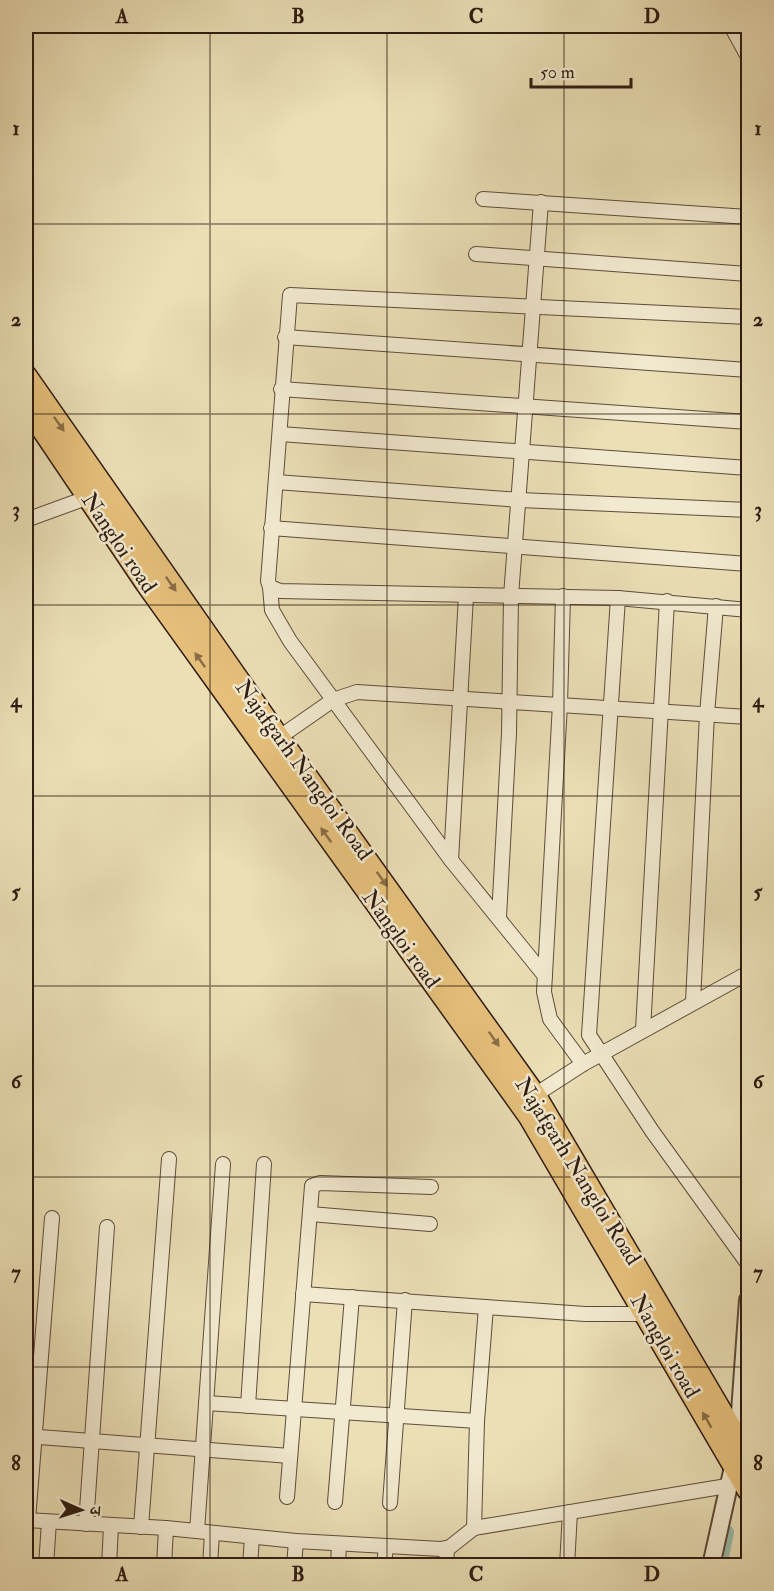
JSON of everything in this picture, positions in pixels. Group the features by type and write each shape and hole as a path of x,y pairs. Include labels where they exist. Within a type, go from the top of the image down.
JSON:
{"main road":[{"name":"Najafgarh Nangloi Road","path":"26,376 271,743 535,1095 547,1130 738,1458"},
{"name":"Nangloi road","path":"26,405 146,583 271,743 547,1130 646,1314 738,1458 748,1490"}],"street":[{"path":"731,26 748,57"},
{"path":"483,199 748,217"},
{"path":"498,917 503,866 514,546 524,453 532,306 541,202"},
{"path":"476,254 748,274"},
{"path":"545,975 451,860 275,618 270,603 271,528 280,434 288,298 292,294 748,317"},
{"path":"285,337 748,370"},
{"path":"281,389 748,422"},
{"path":"280,434 748,468"},
{"path":"276,482 520,500 748,510"},
{"path":"26,520 89,497"},
{"path":"271,528 748,564"},
{"path":"270,587 280,591 618,598 748,610"},
{"path":"451,860 466,596"},
{"path":"563,596 545,1005 550,1019 583,1064"},
{"path":"618,598 590,1038 652,1131 748,1264"},
{"path":"643,1030 659,711 667,602"},
{"path":"693,1002 707,714 716,606"},
{"path":"271,743 333,700 357,692 748,717"},
{"path":"535,1095 583,1064 748,973"},
{"path":"141,1527 169,1159"},
{"path":"197,1531 223,1164"},
{"path":"248,1406 264,1164"},
{"path":"287,1497 311,1188 316,1184 431,1187"},
{"path":"310,1214 430,1224"},
{"path":"52,1218 30,1436 26,1520 166,1528 339,1544 447,1548 474,1528 570,1512 738,1458"},
{"path":"86,1524 107,1227"},
{"path":"303,1294 585,1314 646,1314"},
{"path":"335,1502 352,1297"},
{"path":"390,1503 405,1300"},
{"path":"711,1566 738,1458 748,1300"},
{"path":"474,1528 477,1421 486,1306"},
{"path":"206,1402 477,1421"},
{"path":"30,1436 290,1456"},
{"path":"567,1566 570,1512"},
{"path":"46,1566 49,1522"},
{"path":"109,1566 111,1526"},
{"path":"164,1566 166,1528"},
{"path":"210,1566 212,1533"},
{"path":"250,1566 252,1537"},
{"path":"294,1566 296,1541"},
{"path":"338,1566 339,1544"},
{"path":"384,1566 386,1546"},
{"path":"446,1566 447,1548"}],"waterway":[{"path":"720,1566 727,1532"}]}
